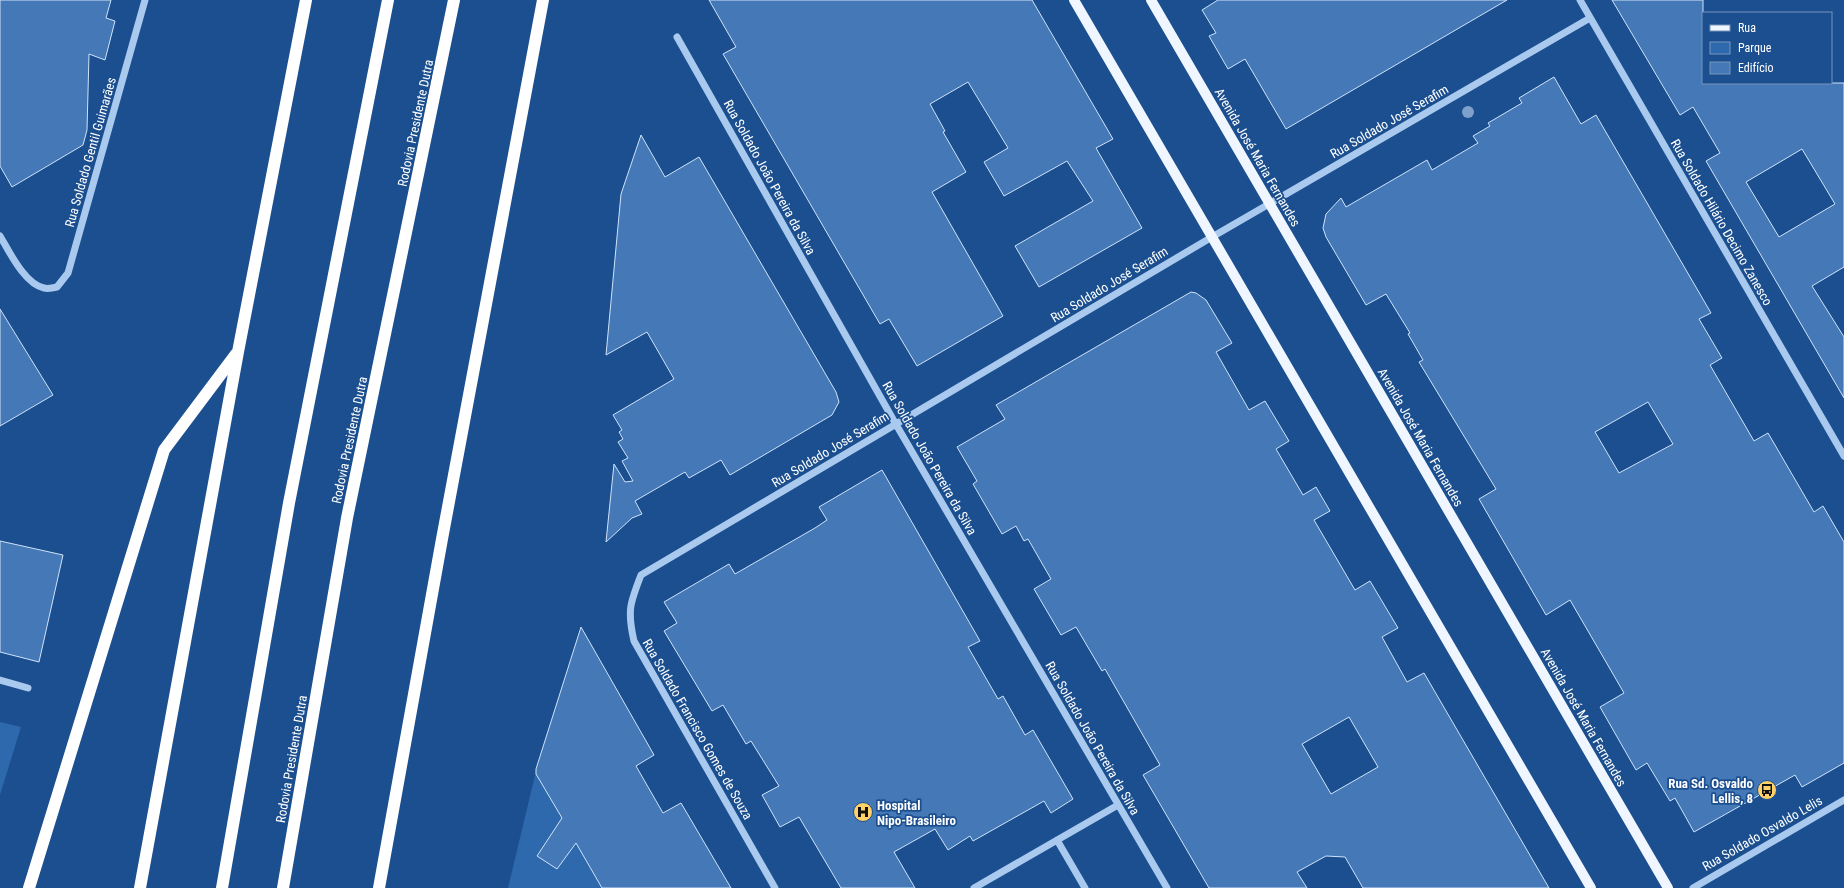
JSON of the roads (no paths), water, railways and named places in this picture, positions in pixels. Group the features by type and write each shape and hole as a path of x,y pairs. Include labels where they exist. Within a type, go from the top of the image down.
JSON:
{"highway":[{"path":"140,888 238,352 306,0"},
{"path":"222,888 289,503 388,0"},
{"name":"Rodovia Presidente Dutra","path":"283,888 347,518 454,0"},
{"path":"379,888 442,539 543,0"},
{"path":"29,888 164,450 238,352"}],"main road":[{"path":"1074,0 1591,888"},
{"name":"Avenida José Maria Fernandes","path":"1151,0 1668,888"}],"street":[{"name":"Rua Soldado Gentil Guimarães","path":"0,236 18,267 36,285 46,289 57,287 68,273 145,0"},
{"name":"Rua Soldado Hilário Decimo Zanesco","path":"1580,0 1844,456"},
{"name":"Rua Soldado José Serafim","path":"641,575 1212,237 1590,18"},
{"name":"Rua Soldado João Pereira da Silva","path":"677,37 896,424 1167,888"},
{"name":"Rua Soldado Francisco Gomes de Souza","path":"641,575 631,600 630,623 634,641 776,888"},
{"path":"0,680 28,688"},
{"name":"Rua Soldado Osvaldo Lelis","path":"1693,888 1844,800"},
{"path":"974,888 1118,804"},
{"path":"1057,840 1085,888"}],"place":[{"name":"Rua Sd. Osvaldo Lellis, 8","path":"1767,790"},
{"name":"Hospital Nipo-Brasileiro","path":"863,812"}]}
